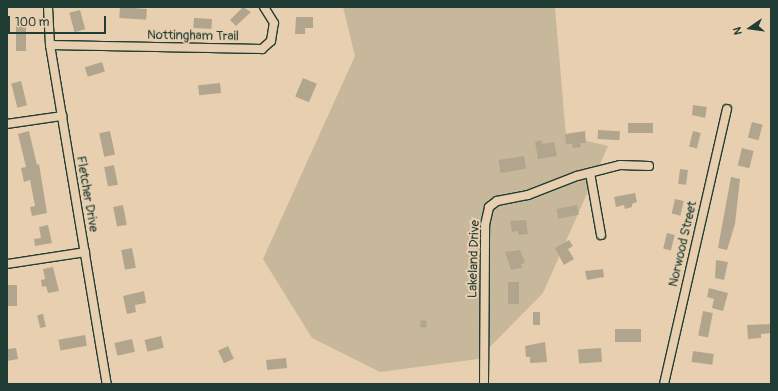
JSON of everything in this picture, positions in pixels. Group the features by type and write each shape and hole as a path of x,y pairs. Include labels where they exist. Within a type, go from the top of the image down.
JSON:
{"street":[{"name":"Fletcher Drive","path":"46,7 50,44 107,384"},
{"name":"Nottingham Trail","path":"50,44 262,49 271,41 274,23 264,7"},
{"name":"Norwood Street","path":"664,384 726,109"},
{"path":"7,124 62,116"},
{"name":"Lakeland Drive","path":"484,384 485,225 489,207 497,201 528,195 590,173 620,165 649,166"},
{"path":"590,173 601,234"},
{"path":"7,264 85,252"}],"shaded area":[{"path":"343,7 557,7 555,8 566,136 608,146 543,293 478,359 380,372 312,338 263,259 355,56"}],"building":[{"path":"120,7 147,9 146,20 119,18"},
{"path":"243,7 251,12 236,26 230,20"},
{"path":"80,10 85,29 75,32 69,13"},
{"path":"296,17 313,17 313,28 305,28 305,34 295,34"},
{"path":"194,18 212,19 211,29 193,28"},
{"path":"16,24 26,24 26,51 16,51"},
{"path":"102,62 105,72 88,77 85,67"},
{"path":"303,78 317,84 309,102 295,96"},
{"path":"21,81 27,105 17,108 11,83"},
{"path":"220,83 221,93 199,95 198,85"},
{"path":"693,105 707,107 705,118 692,115"},
{"path":"752,122 763,125 758,140 748,137"},
{"path":"628,123 653,123 653,133 628,133"},
{"path":"598,130 620,131 619,140 598,139"},
{"path":"29,131 37,165 39,164 47,213 32,216 30,207 35,206 30,180 24,182 21,168 26,167 18,134"},
{"path":"110,131 115,154 104,157 99,133"},
{"path":"585,131 586,143 580,143 581,147 573,148 572,144 566,144 565,134"},
{"path":"693,131 701,133 697,148 689,147"},
{"path":"541,140 542,144 554,142 557,156 538,159 535,142"},
{"path":"742,148 754,151 749,168 738,165"},
{"path":"524,156 526,169 500,173 498,160"},
{"path":"114,165 118,185 108,187 104,167"},
{"path":"680,169 688,170 686,185 678,184"},
{"path":"731,177 740,179 735,224 727,250 718,248"},
{"path":"635,193 637,202 632,204 632,207 625,209 624,205 616,207 614,197"},
{"path":"675,199 684,201 680,216 672,214"},
{"path":"123,205 127,225 117,227 113,207"},
{"path":"577,205 579,215 558,219 556,209"},
{"path":"526,220 528,234 518,235 518,231 512,232 510,221"},
{"path":"48,225 52,243 35,246 34,239 41,238 39,227"},
{"path":"667,233 675,235 671,250 663,249"},
{"path":"569,240 573,246 568,249 574,259 564,265 555,248"},
{"path":"132,248 136,268 125,270 121,250"},
{"path":"520,250 525,263 521,264 522,268 511,270 505,252"},
{"path":"716,260 728,262 724,280 715,278"},
{"path":"53,267 59,291 48,293 46,286 42,287 41,280 45,279 43,269"},
{"path":"603,269 604,277 587,280 585,271"},
{"path":"508,282 519,282 519,304 508,304"},
{"path":"7,285 17,285 17,306 7,306"},
{"path":"709,288 728,293 723,311 712,308 714,299 707,297"},
{"path":"144,291 146,303 135,305 136,312 127,314 123,296"},
{"path":"703,311 713,313 708,337 698,336"},
{"path":"533,312 540,312 540,325 533,325"},
{"path":"43,314 46,327 40,328 37,315"},
{"path":"421,320 427,321 426,328 420,327"},
{"path":"771,324 771,333 761,334 761,338 748,339 747,325"},
{"path":"615,329 641,329 641,342 615,342"},
{"path":"85,335 87,346 60,351 58,340"},
{"path":"161,336 164,348 147,352 145,340"},
{"path":"132,339 135,352 117,356 114,343"},
{"path":"545,342 547,362 530,363 530,357 526,357 525,346"},
{"path":"228,346 234,359 224,363 218,351"},
{"path":"16,348 18,359 7,361 7,349"},
{"path":"601,348 602,362 579,364 578,350"},
{"path":"693,351 714,354 712,365 691,362"},
{"path":"286,358 287,368 267,370 266,360"}]}
